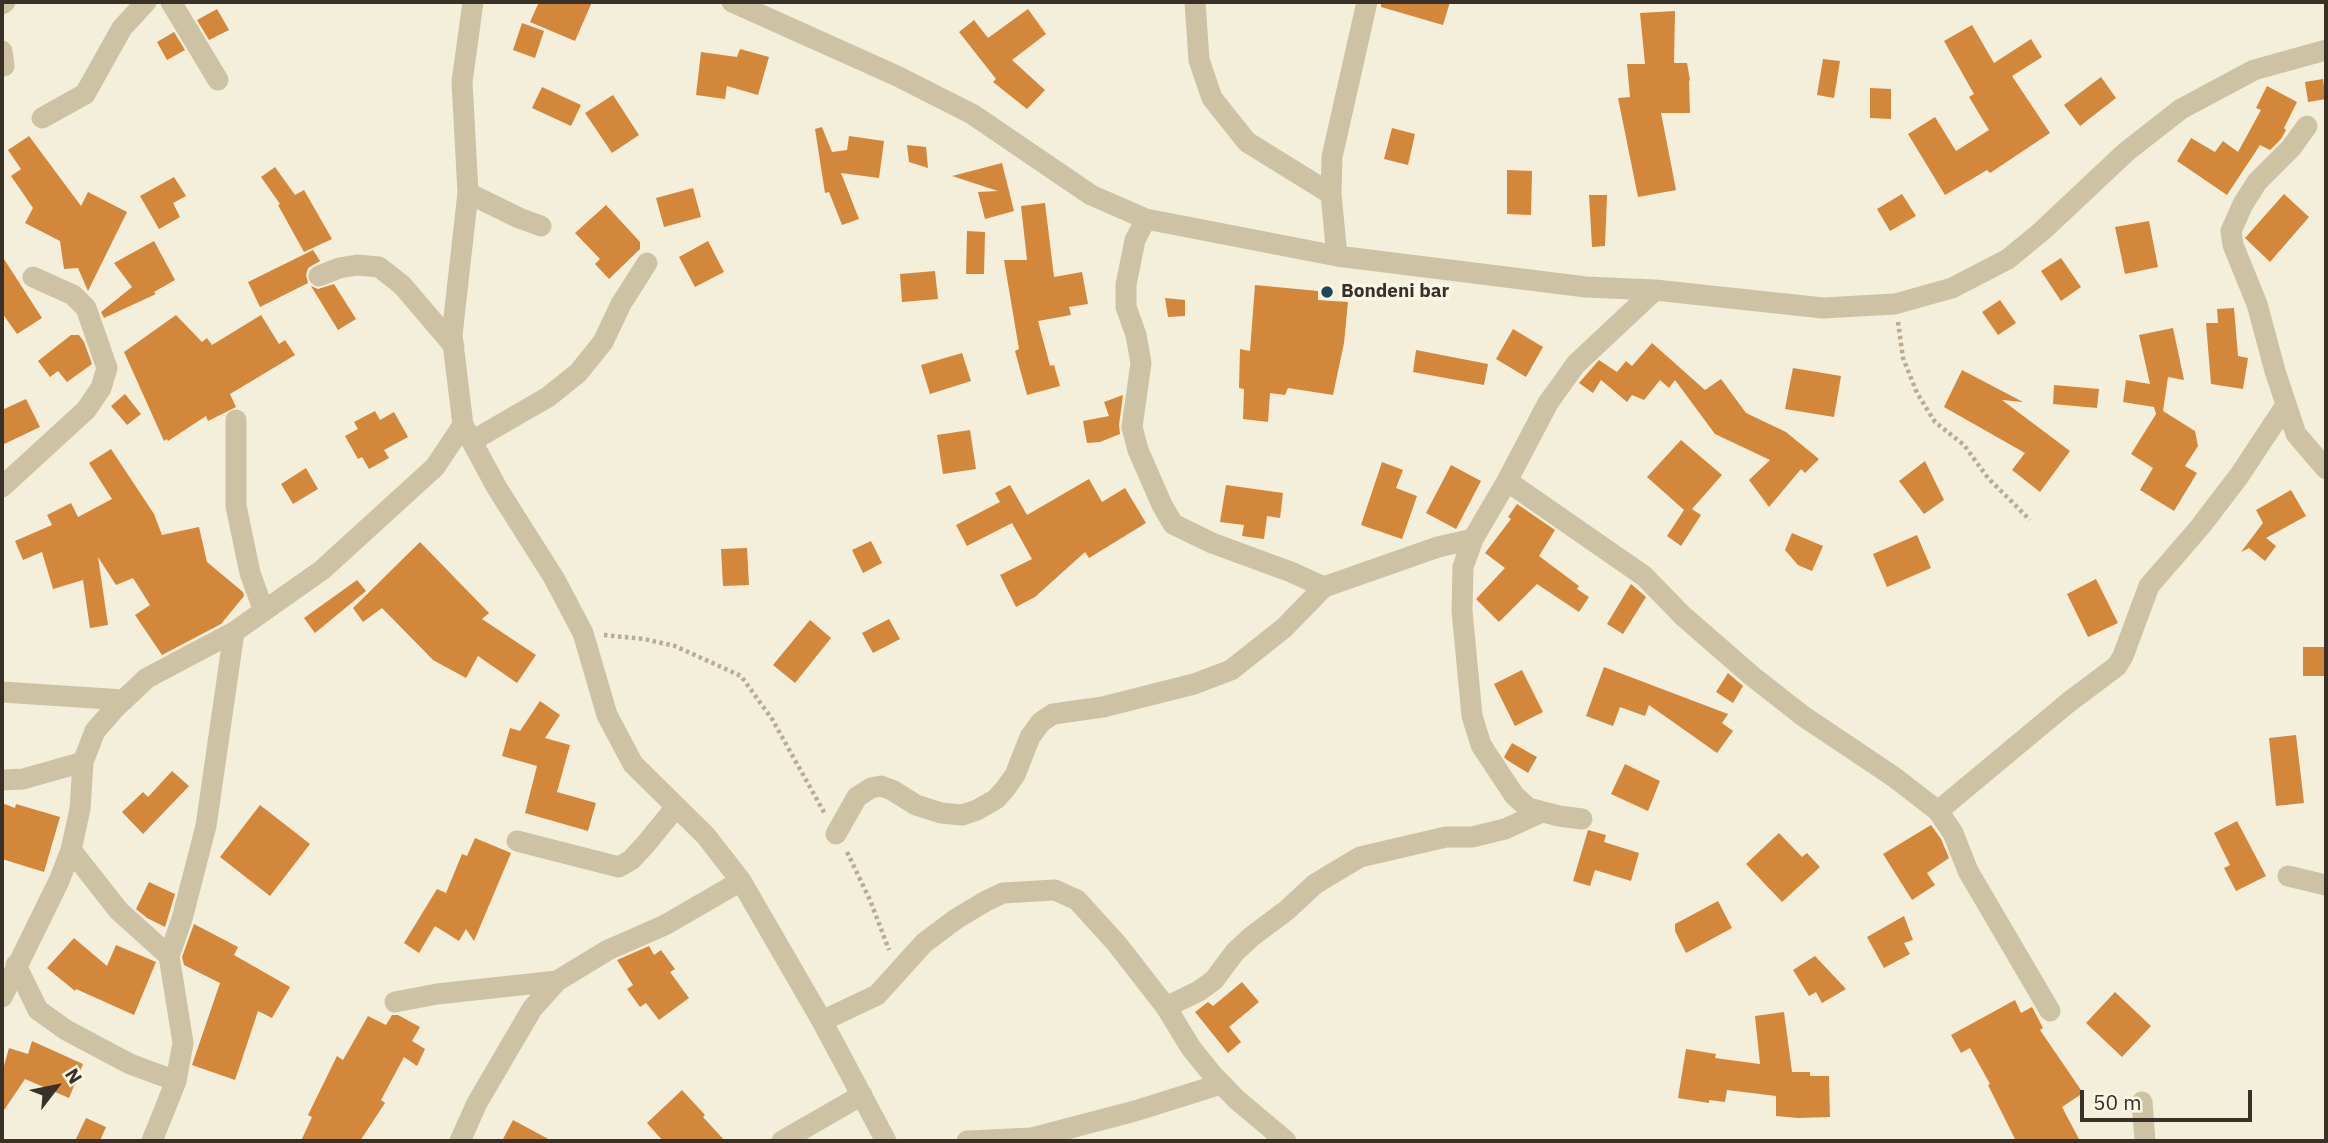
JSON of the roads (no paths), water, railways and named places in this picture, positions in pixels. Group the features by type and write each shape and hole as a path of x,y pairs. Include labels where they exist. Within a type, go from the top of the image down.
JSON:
{"street":[{"path":"42,118 85,94 121,28 146,2"},
{"path":"171,2 218,80"},
{"path":"473,2 462,82 468,193 452,335 467,433 497,488 554,578 583,632 607,715 633,764 706,836 741,881 822,1021 886,1141"},
{"path":"732,2 897,76 972,114 1091,195 1146,219 1336,256 1586,287 1655,290 1823,308 1895,304 1952,288 2008,259 2126,152 2181,110 2254,70 2326,50"},
{"path":"1195,2 1199,60 1212,98 1247,142 1331,194"},
{"path":"1336,256 1331,194 1332,157 1335,133 1367,2"},
{"path":"2306,126 2283,158 2257,182 2231,231 2233,245 2258,304 2296,434 2326,469"},
{"path":"468,193 541,226"},
{"path":"1146,219 1135,240 1126,285 1126,307 1136,335 1141,363 1132,427 1138,450 1161,505 1173,524 1190,534 1292,572 1324,587"},
{"path":"2,997 59,881 71,850 80,810 83,761 94,732 147,678 234,632 323,570 435,467 467,433 548,397 578,373 603,342 621,304 647,263"},
{"path":"319,276 339,268 357,265 379,267 402,285 454,346"},
{"path":"2,487 86,410 101,388 107,368 86,308 73,295 33,277"},
{"path":"1582,819 1528,808 1499,775 1481,745 1472,716 1462,611 1463,567 1473,539 1548,403 1576,364 1655,290"},
{"path":"1938,811 2069,702 2117,666 2149,586 2208,517 2286,405"},
{"path":"236,420 236,506 250,573 263,610"},
{"path":"1507,481 1644,576 1683,616 1793,708 1894,777 1938,811 1953,833 1968,871 2050,1012"},
{"path":"836,834 857,797 871,788 881,786 916,805 941,813 962,815 977,810 996,799 1005,789 1015,775 1030,737 1041,722 1053,714 1103,707 1194,684 1231,670 1284,628 1324,587 1438,547 1473,539"},
{"path":"152,1141 176,1081 183,1043 169,956 182,919 206,826 234,632"},
{"path":"2,692 124,700"},
{"path":"2,780 23,779 83,761"},
{"path":"517,841 619,867 631,860 676,807"},
{"path":"1166,1007 1199,991 1214,980 1235,952 1251,937 1287,910 1315,884 1360,857 1446,837 1472,837 1494,832 1542,812"},
{"path":"71,850 119,911 169,956"},
{"path":"2288,876 2326,885"},
{"path":"460,1141 477,1103 532,1009 557,981 608,950 665,925 741,881"},
{"path":"822,1021 877,995 924,943 986,901 1003,893 1055,890 1077,900 1117,944 1166,1007 1191,1048 1221,1084 1286,1141"},
{"path":"16,965 38,1010 66,1030 131,1064 176,1081"},
{"path":"395,1002 437,993 557,981"},
{"path":"967,1141 1032,1138 1135,1111 1221,1084"},
{"path":"782,1141 862,1095"},
{"path":"2142,1102 2146,1141"}],"place":[{"name":"Bondeni bar","path":"1327,292"}]}
